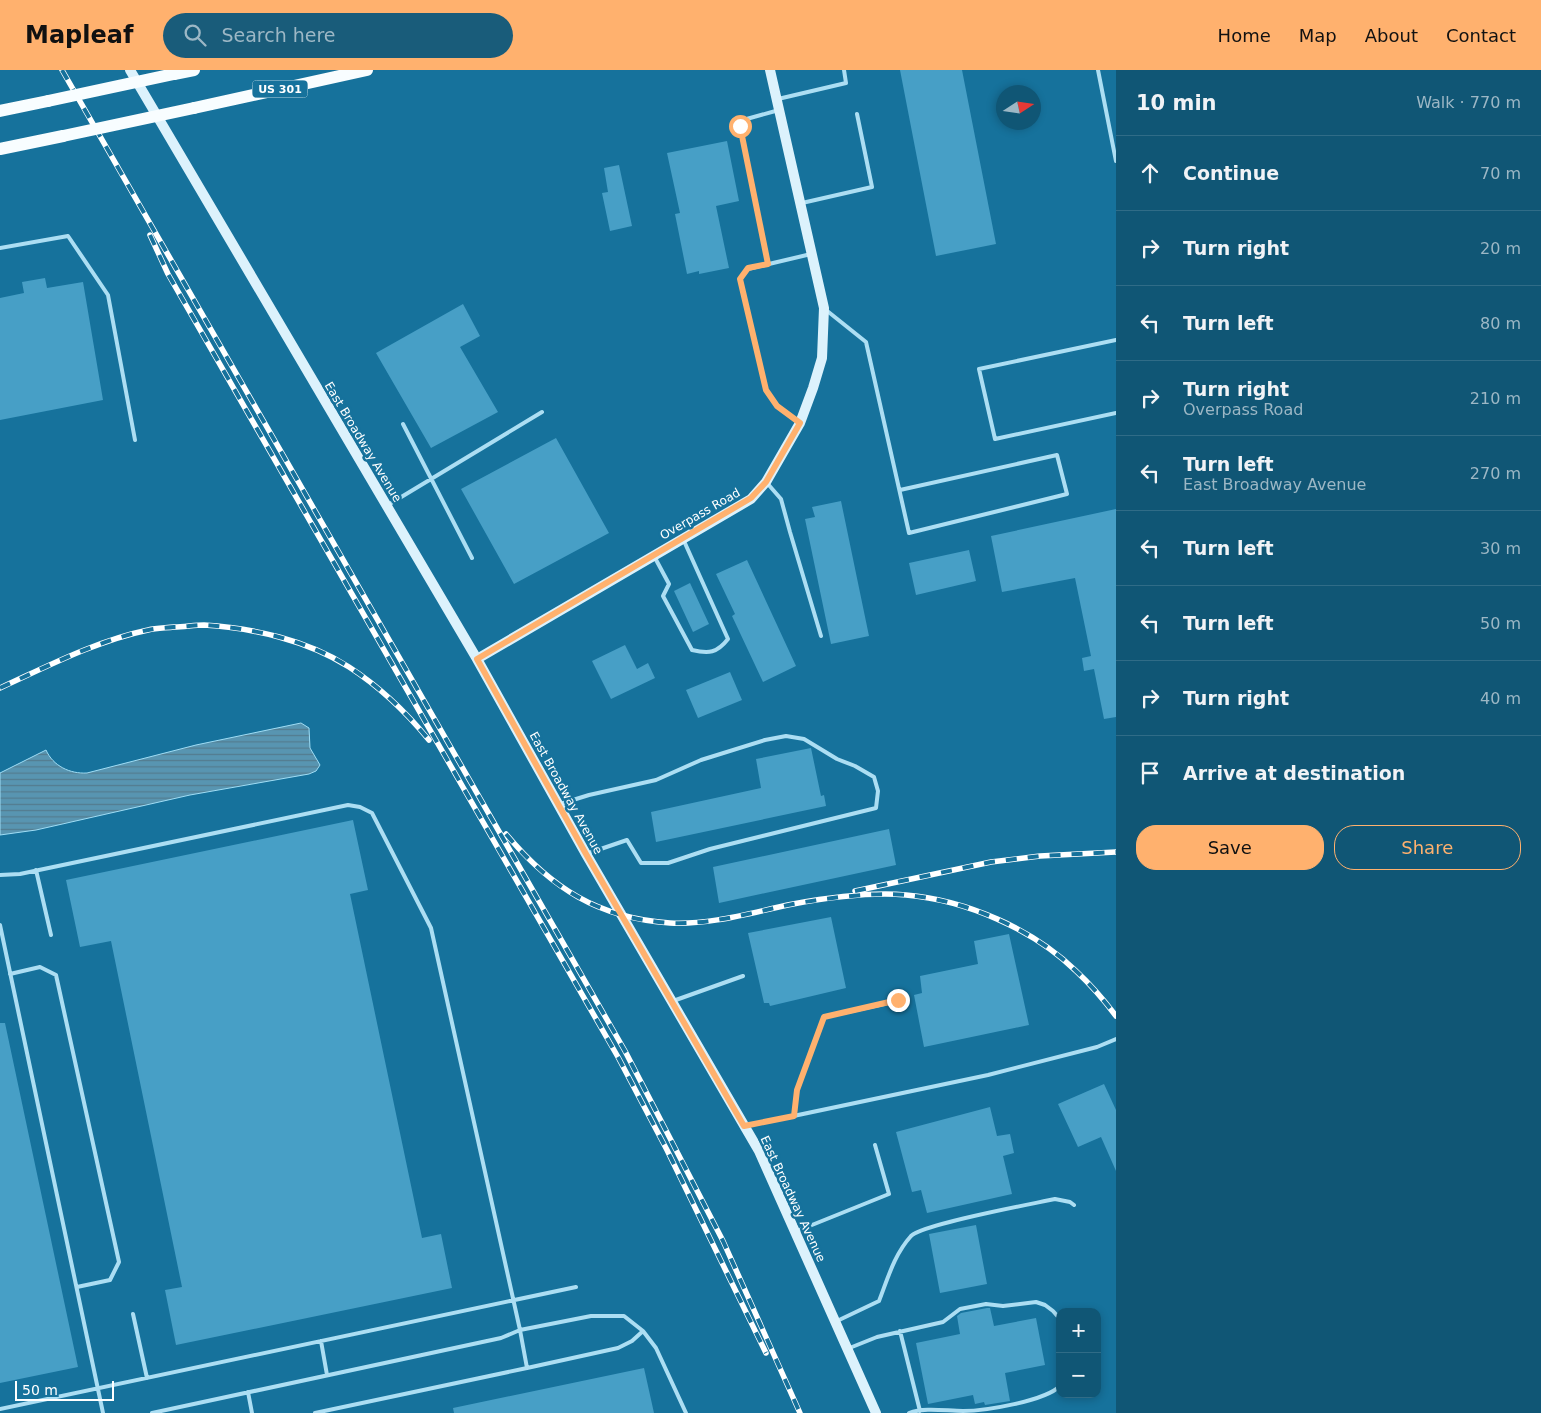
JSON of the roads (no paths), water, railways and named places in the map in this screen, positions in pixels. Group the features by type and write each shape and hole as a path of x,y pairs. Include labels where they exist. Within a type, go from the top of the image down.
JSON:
{"main road":[{"name":"East Broadway Avenue","path":"130,70 477,659 586,854 759,1151 876,1413"},
{"path":"0,111 194,70"},
{"name":"US 301","path":"0,149 367,70"},
{"name":"Overpass Road","path":"477,659 751,498 766,482 800,423 822,358 824,308 770,70"}],"lane":[{"path":"768,264 740,126 743,120 778,104 846,83 844,70"},
{"path":"1098,70 1116,161"},
{"path":"800,203 872,187 857,114"},
{"path":"0,248 68,236 108,295 135,440"},
{"path":"800,423 777,406 766,390 740,279 748,268 812,254"},
{"path":"824,308 866,342 909,533 1067,494 1057,455 900,490"},
{"path":"1116,340 979,369 994,439 1116,412"},
{"path":"386,506 542,412"},
{"path":"403,424 472,558"},
{"path":"766,482 781,499 821,636"},
{"path":"654,556 669,584 664,596 692,650 707,654 721,647 728,639 683,539"},
{"path":"559,805 589,795 656,780 700,760 765,740 786,736 804,738 837,758 868,773 874,777 878,791 876,808 710,848 668,863 642,864 627,840 586,854"},
{"path":"0,875 20,874 348,805 360,807 372,813 431,928 527,1368"},
{"path":"36,870 51,935"},
{"path":"0,926 103,1413"},
{"path":"10,974 40,967 56,975 119,1262 110,1280 77,1287"},
{"path":"671,1002 743,976"},
{"path":"794,1116 797,1090 824,1017 898,1000"},
{"path":"744,1126 988,1075 1072,1054 1116,1040"},
{"path":"795,1232 888,1194 875,1145"},
{"path":"835,1322 879,1301 896,1255 913,1234 938,1225 1055,1199 1070,1202 1074,1205"},
{"path":"0,1409 576,1287"},
{"path":"848,1349 877,1337 943,1322 960,1309 986,1304 1003,1306 1036,1302 1049,1308 1056,1315"},
{"path":"133,1314 147,1378"},
{"path":"152,1413 501,1338 520,1330 591,1316 624,1316 643,1331 656,1348 686,1413"},
{"path":"315,1413 618,1348 632,1341 643,1331"},
{"path":"900,1331 920,1411"},
{"path":"321,1341 328,1375"},
{"path":"909,1413 986,1409 1038,1398 1053,1393 1056,1390"},
{"path":"248,1392 252,1413"}],"water":[{"path":"301,723 309,728 310,748 320,765 316,771 309,774 190,795 36,830 0,835 0,773 46,750 49,756 63,768 74,772 87,773 196,745"}],"railway":[{"path":"62,70 625,1051 723,1241 800,1413"},
{"path":"150,235 168,274 618,1057 667,1150 766,1353"},
{"path":"0,688 91,647 151,629 200,625 241,629 279,637 316,649 349,667 402,710 429,740"},
{"path":"506,834 540,870 578,897 620,915 644,920 670,923 701,922 793,904 864,895 906,895 952,903 997,919 1040,942 1082,976 1116,1016"},
{"path":"855,891 991,862 1040,856 1116,852"}]}
